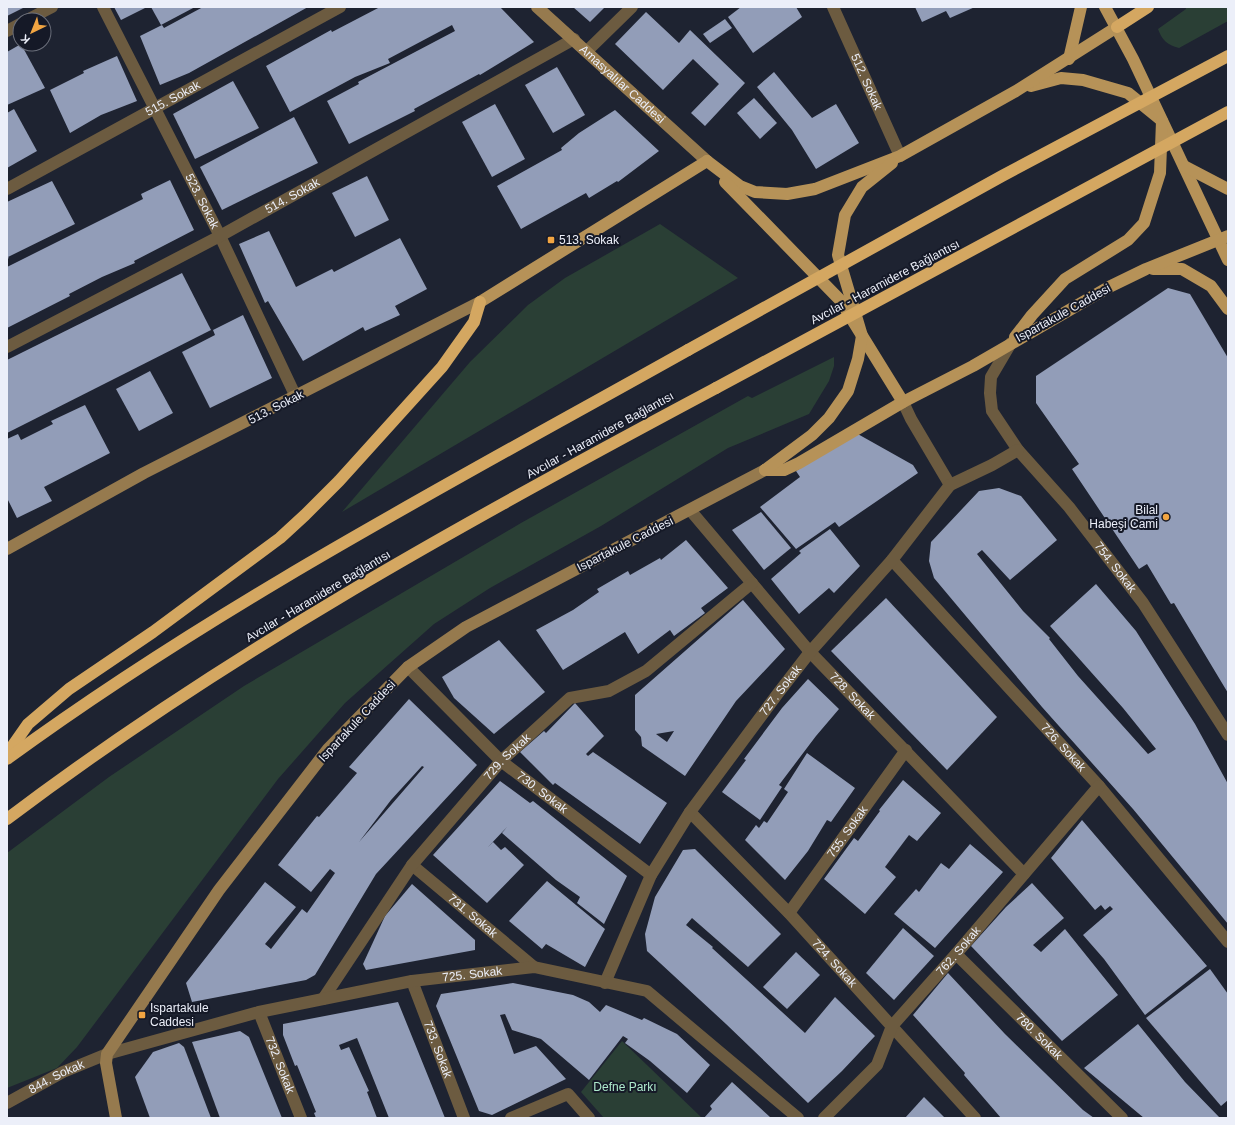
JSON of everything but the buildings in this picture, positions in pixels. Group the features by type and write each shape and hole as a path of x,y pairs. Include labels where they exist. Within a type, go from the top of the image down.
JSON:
{"highway":[{"path":"1117,27 1148,7"},
{"path":"7,759 94,699 281,580 688,350 1002,176 1228,56"},
{"name":"Avcılar - Haramidere Bağlantısı","path":"7,819 181,695 335,601 558,473 1228,112"},
{"path":"7,754 28,724 69,689 153,632 280,538 305,515 339,481 442,367 474,322 480,302"}],"main road":[{"path":"1069,58 1081,7"},
{"path":"1105,7 1117,27 1184,166 1224,237 1228,260"},
{"path":"707,161 740,186 755,192 787,194 816,188 900,156 1016,91 1117,27"},
{"path":"1016,91 1038,83 1061,78 1083,80 1128,93 1162,121"},
{"path":"1012,342 1032,315 1065,279 1128,240 1144,223 1160,173 1162,121"},
{"path":"765,470 812,435 829,418 848,391 858,359 862,336 838,255 845,215 862,187 900,156"},
{"path":"707,161 740,199 790,247 840,300 903,402"},
{"name":"513. Sokak","path":"480,302 707,161"},
{"path":"1184,166 1228,188"},
{"name":"Ispartakule Caddesi","path":"765,470 784,470 799,463 903,402 973,366 1103,290 1146,269 1224,237"},
{"path":"1146,269 1182,269 1211,286 1228,309"}],"street":[{"path":"42,12 52,7"},
{"name":"523. Sokak","path":"102,7 156,108 220,236 296,397"},
{"name":"515. Sokak","path":"7,189 340,7"},
{"name":"Amasyalılar Caddesi","path":"538,7 707,161"},
{"path":"587,51 632,7"},
{"name":"512. Sokak","path":"833,7 900,156"},
{"name":"514. Sokak","path":"7,347 220,236 574,39"},
{"name":"513. Sokak","path":"7,549 144,474 480,302"},
{"name":"754. Sokak","path":"1012,342 999,361 991,377 990,393 992,411 1018,450 1069,507 1143,603 1228,735"},
{"path":"903,402 911,419 950,485"},
{"name":"727. Sokak","path":"605,983 650,875 690,812 810,652 892,560 950,485 992,465 1018,450"},
{"name":"Ispartakule Caddesi","path":"107,1054 219,890 328,749 408,666 466,627 765,470"},
{"name":"728. Sokak","path":"690,510 810,652 1024,874"},
{"name":"726. Sokak","path":"892,560 1099,786 1228,942"},
{"name":"729. Sokak","path":"323,999 412,865 501,761 570,698 609,691 646,671 752,583"},
{"name":"730. Sokak","path":"408,666 501,761 650,875"},
{"name":"755. Sokak","path":"789,913 906,750"},
{"name":"762. Sokak","path":"824,1118 877,1065 892,1026 956,954 1099,786"},
{"name":"724. Sokak","path":"690,812 789,913 975,1118"},
{"name":"731. Sokak","path":"412,865 534,967"},
{"name":"780. Sokak","path":"956,954 1122,1118"},
{"name":"725. Sokak","path":"107,1054 259,1012 412,981 534,967 647,991 791,1115"},
{"name":"733. Sokak","path":"412,981 464,1118"},
{"name":"732. Sokak","path":"259,1012 301,1118"},
{"path":"107,1054 106,1063 116,1118"},
{"name":"844. Sokak","path":"7,1103 63,1072 107,1054"},
{"path":"511,1118 568,1094 589,1118"}],"green space":[{"path":"1186,7 1228,7 1228,21 1179,48 1175,47 1166,42 1158,29 1186,9"},
{"path":"660,224 738,278 342,512 470,362 528,305 565,278"},
{"path":"834,357 834,366 829,381 809,414 728,448 601,526 490,588 434,624 345,703 278,779 77,1047 57,1068 7,1088 7,853 109,777 244,686 521,523 748,396 752,398"},
{"name":"Defne Parkı","path":"622,1041 702,1118 604,1118 581,1092"}],"place":[{"name":"513. Sokak","path":"551,240"},
{"name":"Bilal Habeşi Cami","path":"1166,517"},
{"name":"Ispartakule Caddesi","path":"142,1015"}]}
